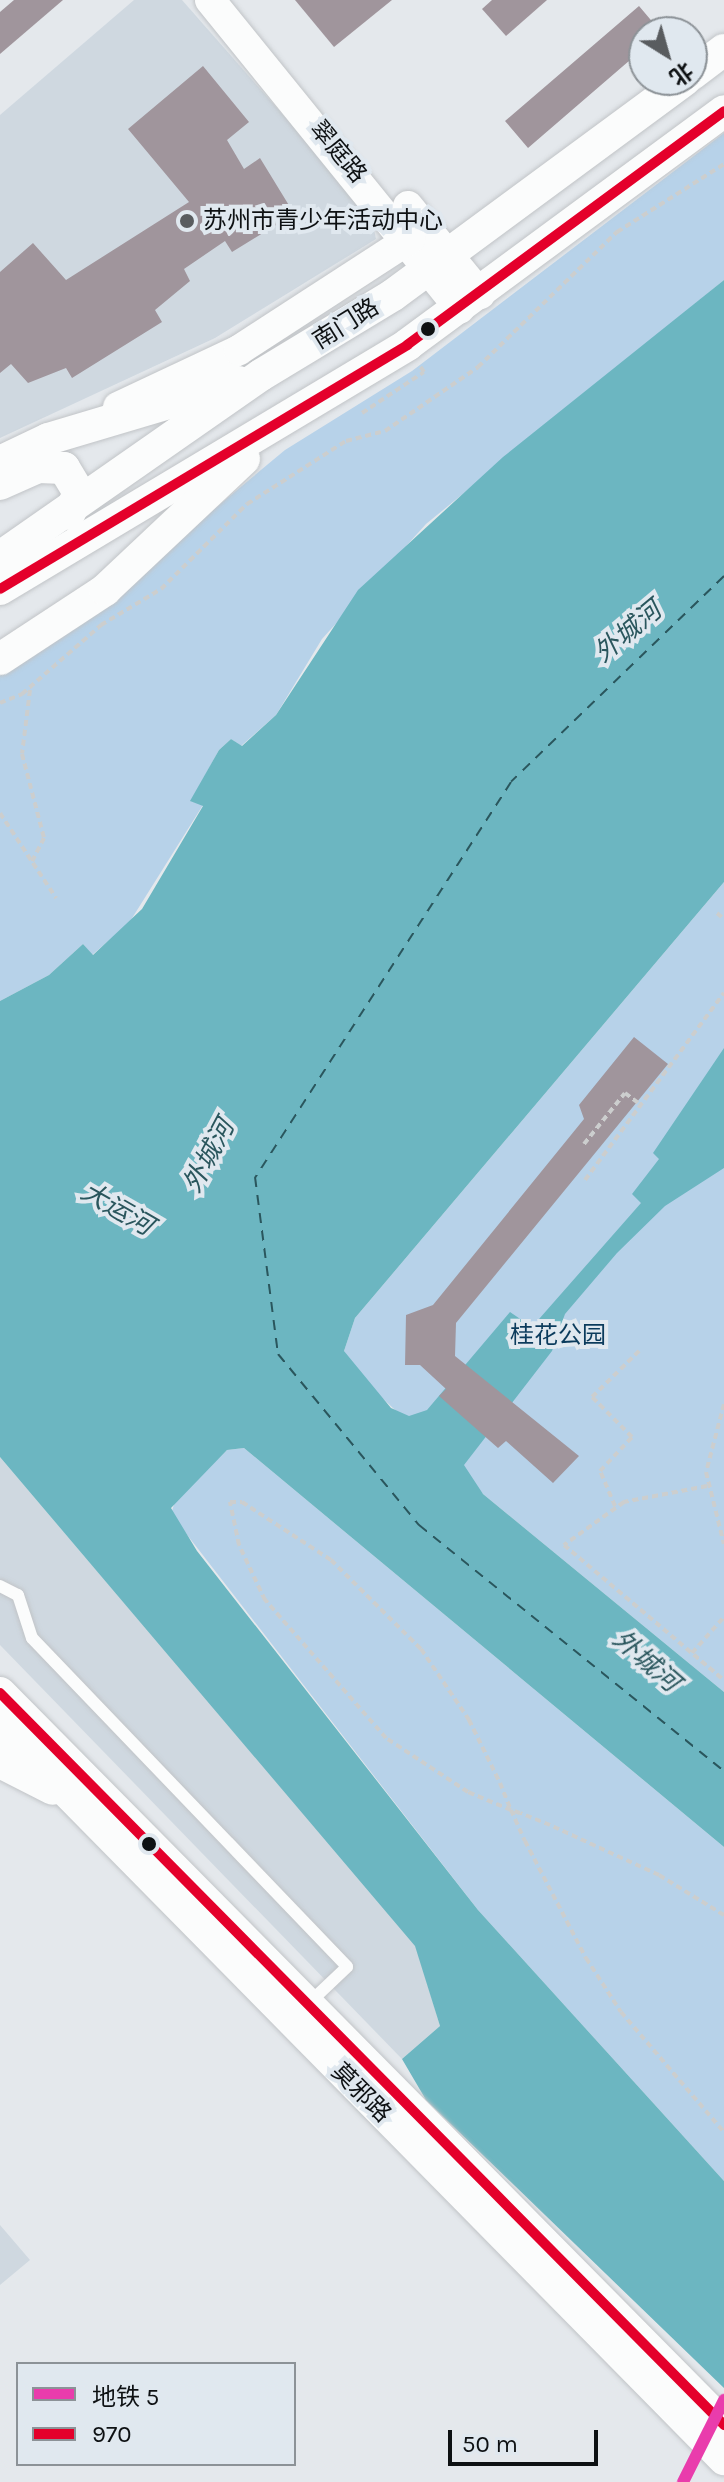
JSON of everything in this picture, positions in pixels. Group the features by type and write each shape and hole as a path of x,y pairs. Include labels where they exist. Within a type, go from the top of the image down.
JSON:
{"main road":[{"name":"南门路","path":"0,589 261,375 440,262 663,96"},
{"name":"南门路","path":"0,557 75,526 282,422 470,302 724,111"},
{"path":"0,462 48,439 261,375"},
{"path":"0,659 105,590 282,422"},
{"path":"0,484 38,467 64,468 79,493 75,526 112,536 118,560 0,640"},
{"name":"莫邪路","path":"0,1693 305,2006 724,2425"},
{"name":"莫邪路","path":"0,1724 64,1793 724,2459"},
{"path":"0,1762 64,1793"}],"street":[{"name":"翠庭路","path":"210,0 410,239 440,262"},
{"name":"翠庭路","path":"234,0 470,302"},
{"path":"48,439 239,350 410,239"}],"lane":[{"path":"0,1586 18,1595 32,1638 347,1967 305,2006"}],"path":[{"path":"0,703 31,688 101,625 161,589 247,504 346,441 369,438 414,413 478,367 617,232 724,164"},
{"path":"362,413 424,372"},
{"path":"31,688 22,754 44,815 44,838 31,863"},
{"path":"0,813 56,898"},
{"path":"717,913 724,919"},
{"path":"585,1180 724,993"},
{"path":"584,1144 625,1093 642,1106"},
{"path":"615,1506 600,1471 632,1437 592,1397 639,1351"},
{"path":"724,1404 709,1446 707,1486 724,1544"},
{"path":"707,1486 665,1489 615,1506 564,1545 724,1680"},
{"path":"724,1915 659,1875 511,1810 409,1757 333,1684 265,1600 239,1545 230,1502 306,1541 395,1617 454,1694 511,1810 615,2003 724,2132"},
{"path":"692,1653 724,1617"}],"shaded area":[{"name":"苏州市青少年活动中心","path":"134,0 182,0 371,215 376,239 215,338 0,438 0,115"},
{"path":"0,1457 416,1946 440,2026 402,2059 0,1645"},
{"path":"0,2225 30,2260 0,2285"}],"green space":[{"path":"724,133 724,280 426,524 322,639 276,715 241,746 231,739 219,750 191,801 203,805 129,923 92,955 83,944 49,975 0,1001 0,660 134,576 285,450 412,371"},
{"name":"桂花公园","path":"724,882 724,1692 483,1494 352,1369 344,1351 355,1318"},
{"path":"244,1448 724,1847 724,2181 478,1910 171,1514 176,1498 227,1450"}],"water":[{"path":"724,280 724,882 355,1318 344,1351 391,1408 409,1416 427,1410 510,1312 532,1327 641,1203 632,1194 659,1159 653,1153 724,1048 724,1168 665,1206 617,1253 565,1314 552,1351 464,1465 483,1494 724,1692 724,1847 244,1448 227,1450 171,1508 197,1551 478,1910 724,2181 724,2388 426,2100 402,2059 440,2026 415,1946 0,1457 0,1001 49,975 83,944 93,955 142,909 203,806 190,801 219,750 231,739 242,746 276,715 358,590 503,457"}],"building":[{"path":"14,0 63,0 0,54 0,12"},
{"path":"295,0 392,0 334,47"},
{"path":"492,0 547,0 506,36 482,9"},
{"path":"639,6 647,16 628,16 628,62 528,148 505,121"},
{"path":"203,66 249,122 227,140 244,169 260,158 290,207 273,216 276,225 232,252 225,241 184,269 190,281 155,310 162,322 72,378 66,368 28,383 11,364 0,373 0,272 33,243 66,280 189,202 128,129"},
{"path":"634,1037 668,1064 456,1323 455,1356 579,1456 553,1483 506,1441 498,1448 439,1396 446,1389 420,1365 405,1365 406,1315 433,1305 584,1119 579,1105"}],"ferry route":[{"path":"724,576 511,782 255,1177 278,1354 419,1525 724,1771"}],"metro line":[{"name":"5","path":"683,2482 724,2400"}],"transit line":[{"name":"970","path":"0,589 407,345 724,111"},
{"name":"970","path":"0,1693 724,2425"}],"place":[{"name":"苏州市青少年活动中心","path":"187,221"}],"water label":[{"name":"外城河","path":"628,632"},
{"name":"外城河","path":"209,1156"},
{"name":"大运河","path":"117,1209"},
{"name":"外城河","path":"646,1661"}]}
